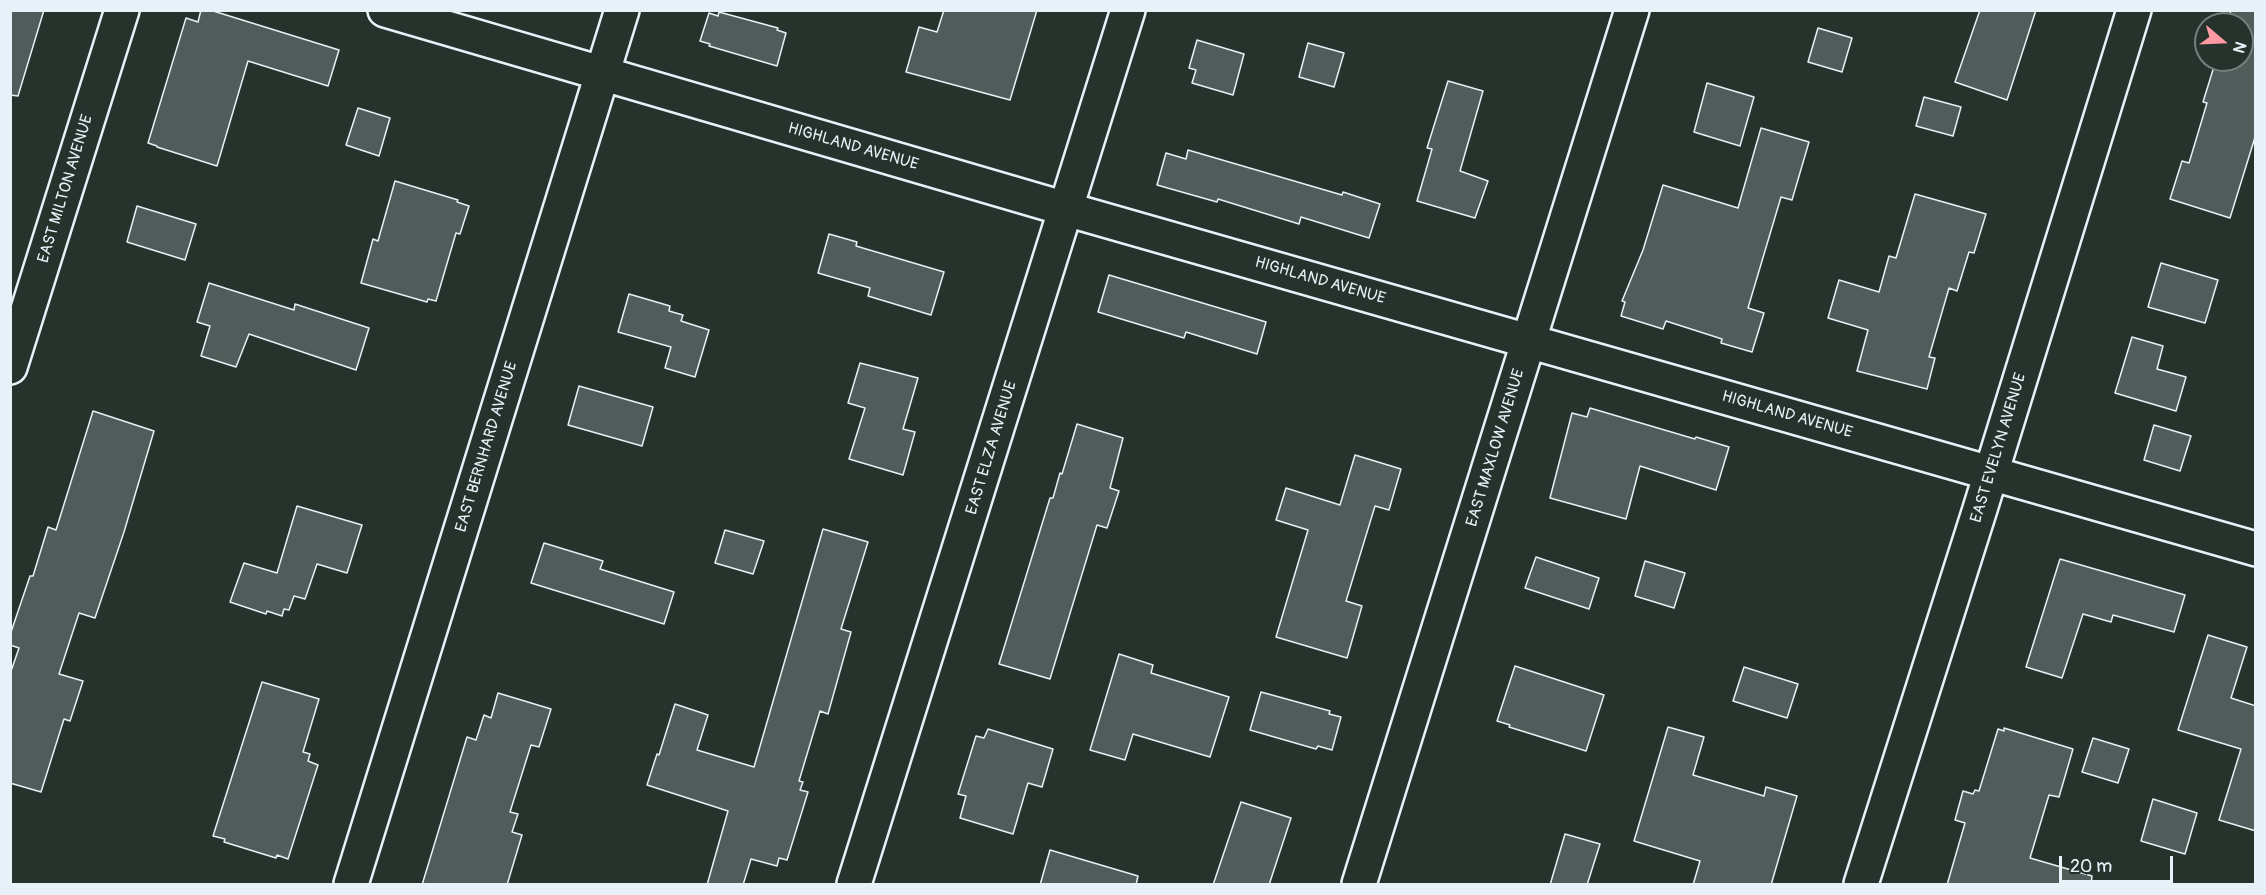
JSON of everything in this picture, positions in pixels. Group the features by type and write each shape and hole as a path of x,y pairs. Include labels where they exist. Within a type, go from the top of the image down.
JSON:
{"street":[{"name":"EAST MILTON AVENUE","path":"10,367 122,10"},
{"name":"HIGHLAND AVENUE","path":"386,10 1066,209 2256,549"},
{"name":"EAST BERNHARD AVENUE","path":"351,885 622,10"},
{"name":"EAST ELZA AVENUE","path":"854,885 1128,10"},
{"name":"EAST MAXLOW AVENUE","path":"1359,885 1632,10"},
{"name":"EAST EVELYN AVENUE","path":"1861,885 2134,10"}],"building":[{"path":"10,10 44,10 18,96 10,95"},
{"path":"201,10 210,10 339,50 328,86 248,61 217,166 148,143 186,18 198,22"},
{"path":"944,10 1037,10 1010,100 906,72 919,27 937,32"},
{"path":"1980,10 2036,10 2007,100 1955,82"},
{"path":"2231,10 2256,10 2256,134 2230,218 2170,199 2182,161 2189,163 2207,103 2203,102 2212,72 2254,72 2254,12 2230,12"},
{"path":"719,12 778,28 777,30 786,33 777,66 709,46 710,44 700,41 709,13 718,16"},
{"path":"1818,28 1852,38 1842,72 1808,62"},
{"path":"1197,40 1244,54 1233,95 1192,83 1196,70 1189,68"},
{"path":"1308,43 1344,53 1334,87 1299,77"},
{"path":"1448,81 1483,91 1460,171 1488,181 1475,218 1417,201 1432,149 1427,148"},
{"path":"1707,83 1754,97 1740,146 1694,132"},
{"path":"1924,97 1961,107 1953,136 1916,126"},
{"path":"358,108 390,118 379,156 346,145"},
{"path":"1761,128 1809,142 1792,200 1781,197 1748,308 1764,313 1752,352 1721,343 1722,339 1666,321 1663,329 1621,316 1625,302 1622,301 1643,250 1663,185 1738,208"},
{"path":"1188,150 1380,204 1369,238 1301,217 1299,224 1218,199 1217,202 1157,185 1166,153 1186,159"},
{"path":"395,181 458,200 457,202 469,206 460,234 456,233 436,301 428,299 427,302 361,283 373,239 378,241"},
{"path":"1915,194 1986,214 1974,253 1969,252 1957,291 1949,288 1929,357 1935,358 1927,389 1857,371 1868,330 1828,318 1839,280 1879,292 1889,256 1896,258"},
{"path":"137,206 196,224 185,260 127,242"},
{"path":"829,234 857,242 856,246 944,272 931,315 868,296 870,288 818,273"},
{"path":"2161,263 2218,280 2205,323 2148,307"},
{"path":"1109,275 1266,322 1257,354 1186,332 1184,338 1098,312"},
{"path":"209,283 294,310 295,304 369,328 356,370 249,334 236,367 201,356 210,326 197,322"},
{"path":"629,294 670,306 669,311 683,315 681,321 709,330 695,377 665,368 671,347 618,332"},
{"path":"2132,337 2163,346 2157,369 2186,377 2176,411 2115,393"},
{"path":"860,363 918,378 903,429 915,432 903,475 849,459 865,408 848,403"},
{"path":"579,386 653,407 642,446 568,425"},
{"path":"1590,408 1729,447 1716,490 1640,466 1626,519 1550,498 1572,413 1587,417"},
{"path":"93,411 154,431 95,618 79,613 59,674 83,681 70,721 64,719 41,792 10,783 10,674 19,648 10,645 10,635 30,576 33,576 48,527 56,530"},
{"path":"1077,424 1123,438 1110,488 1119,491 1107,528 1097,525 1050,679 999,664 1050,498 1053,498 1060,473 1062,474"},
{"path":"2154,425 2191,436 2180,471 2144,460"},
{"path":"1355,455 1401,469 1389,510 1375,506 1346,601 1362,606 1347,658 1276,637 1308,530 1276,520 1286,488 1340,505"},
{"path":"297,506 362,525 347,573 317,564 305,599 294,596 289,610 284,609 282,616 267,611 266,614 230,602 244,563 277,573"},
{"path":"823,529 868,542 841,629 851,632 828,714 820,711 799,781 803,782 800,790 808,792 787,860 779,858 777,866 751,859 743,885 707,885 728,811 647,785 657,754 659,755 675,704 708,715 697,750 754,767"},
{"path":"725,530 764,541 753,574 715,563"},
{"path":"544,543 603,561 600,569 674,592 664,624 531,583"},
{"path":"1536,557 1599,578 1589,609 1525,588"},
{"path":"2060,559 2185,595 2174,632 2113,615 2111,622 2083,614 2062,678 2026,667"},
{"path":"1645,561 1685,573 1674,608 1635,596"},
{"path":"2208,635 2247,647 2231,698 2256,706 2256,831 2219,820 2241,749 2178,730"},
{"path":"1119,654 1153,665 1151,673 1229,697 1210,757 1133,734 1125,760 1090,750"},
{"path":"1515,666 1604,695 1586,751 1509,727 1510,725 1497,721"},
{"path":"1744,667 1798,684 1787,718 1733,701"},
{"path":"262,682 319,699 303,752 310,754 308,761 318,765 288,859 277,855 276,858 224,842 225,839 213,836"},
{"path":"1261,692 1330,711 1329,714 1341,717 1332,750 1318,746 1316,749 1250,730"},
{"path":"498,693 551,709 539,747 531,745 510,812 518,814 512,832 522,835 507,885 422,885 467,737 476,740 484,715 491,718"},
{"path":"1668,727 1704,737 1693,775 1764,796 1766,787 1797,796 1771,885 1693,885 1700,861 1634,841"},
{"path":"2004,728 2073,749 2059,797 2049,795 2030,858 2092,876 2091,885 1947,885 1965,823 1955,820 1963,791 1973,794 1975,790 1979,791 1998,729 2004,731"},
{"path":"988,729 1053,749 1042,787 1028,783 1013,834 960,818 966,796 958,794 976,736 984,738"},
{"path":"2093,738 2129,749 2118,783 2082,772"},
{"path":"2153,799 2197,813 2185,854 2141,841"},
{"path":"1241,802 1291,818 1269,885 1213,885"},
{"path":"1565,834 1600,844 1587,885 1550,885"},
{"path":"1050,850 1138,876 1136,885 1040,885"}]}
